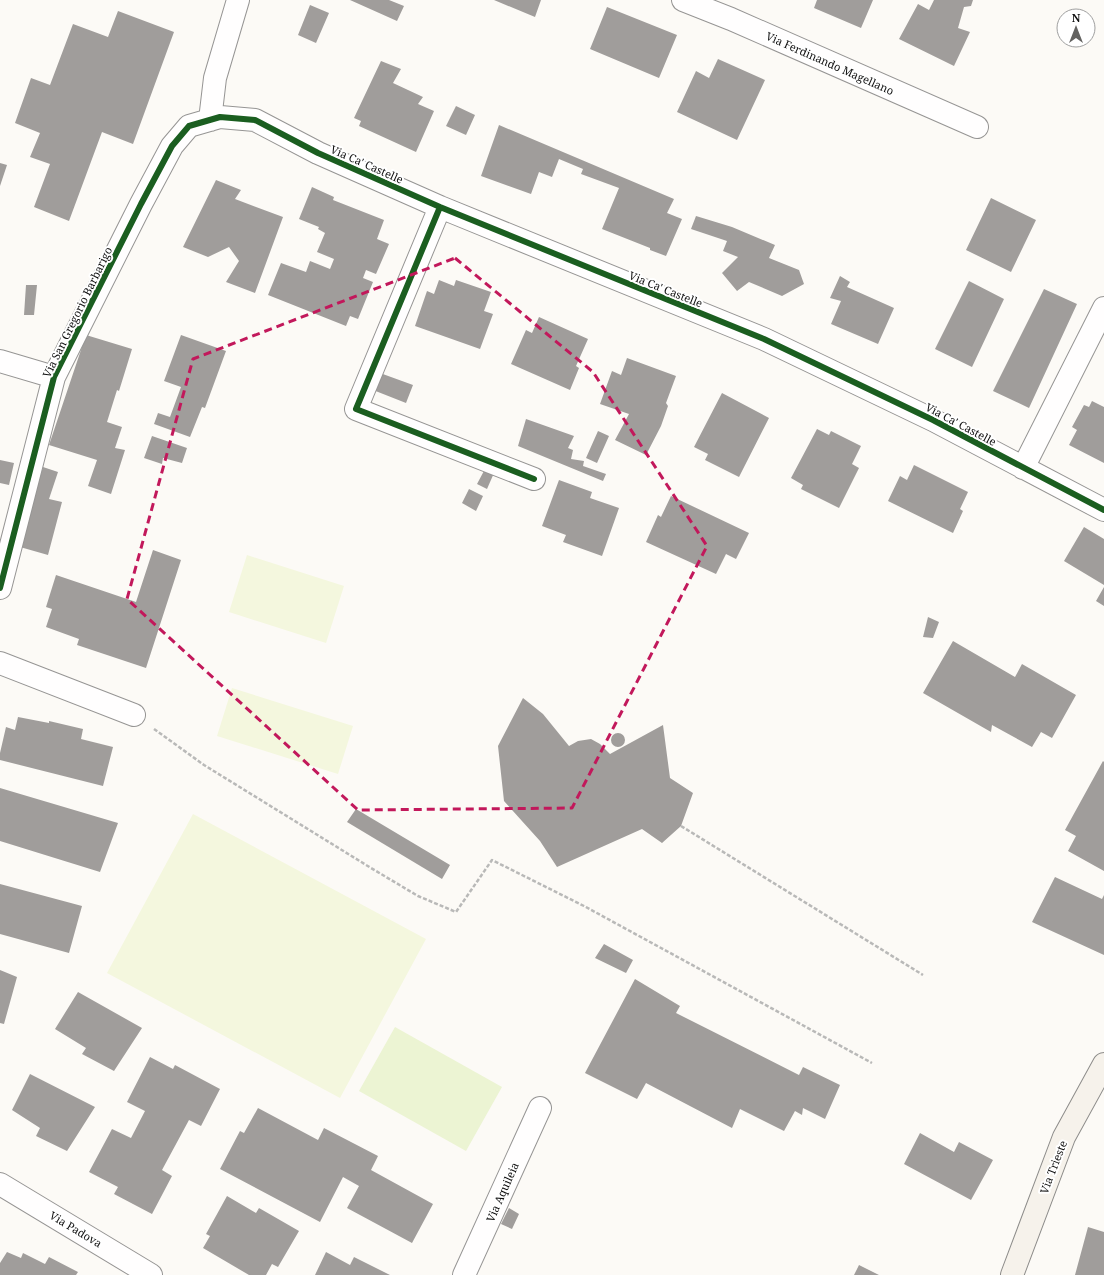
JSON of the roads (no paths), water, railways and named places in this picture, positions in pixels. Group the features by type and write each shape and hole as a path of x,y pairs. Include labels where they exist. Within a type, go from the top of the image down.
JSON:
{"street":[{"path":"210,120 215,78 238,0"},
{"name":"Via Ferdinando Magellano","path":"683,0 738,22 977,127"},
{"name":"Via Ca' Castelle","path":"210,120 220,117 255,120 318,153 440,207 764,340 933,420 1104,510"},
{"name":"Via San Gregorio Barbarigo","path":"0,588 54,377 141,204 172,146 189,126 210,120"},
{"path":"440,207 356,409 534,479"},
{"path":"1024,468 1104,308"},
{"path":"0,361 54,377"},
{"path":"0,663 134,715"},
{"name":"Via Trieste","path":"1012,1275 1064,1137 1104,1064"},
{"name":"Via Aquileia","path":"464,1275 540,1108"},
{"name":"Via Padova","path":"0,1184 152,1275"}]}
